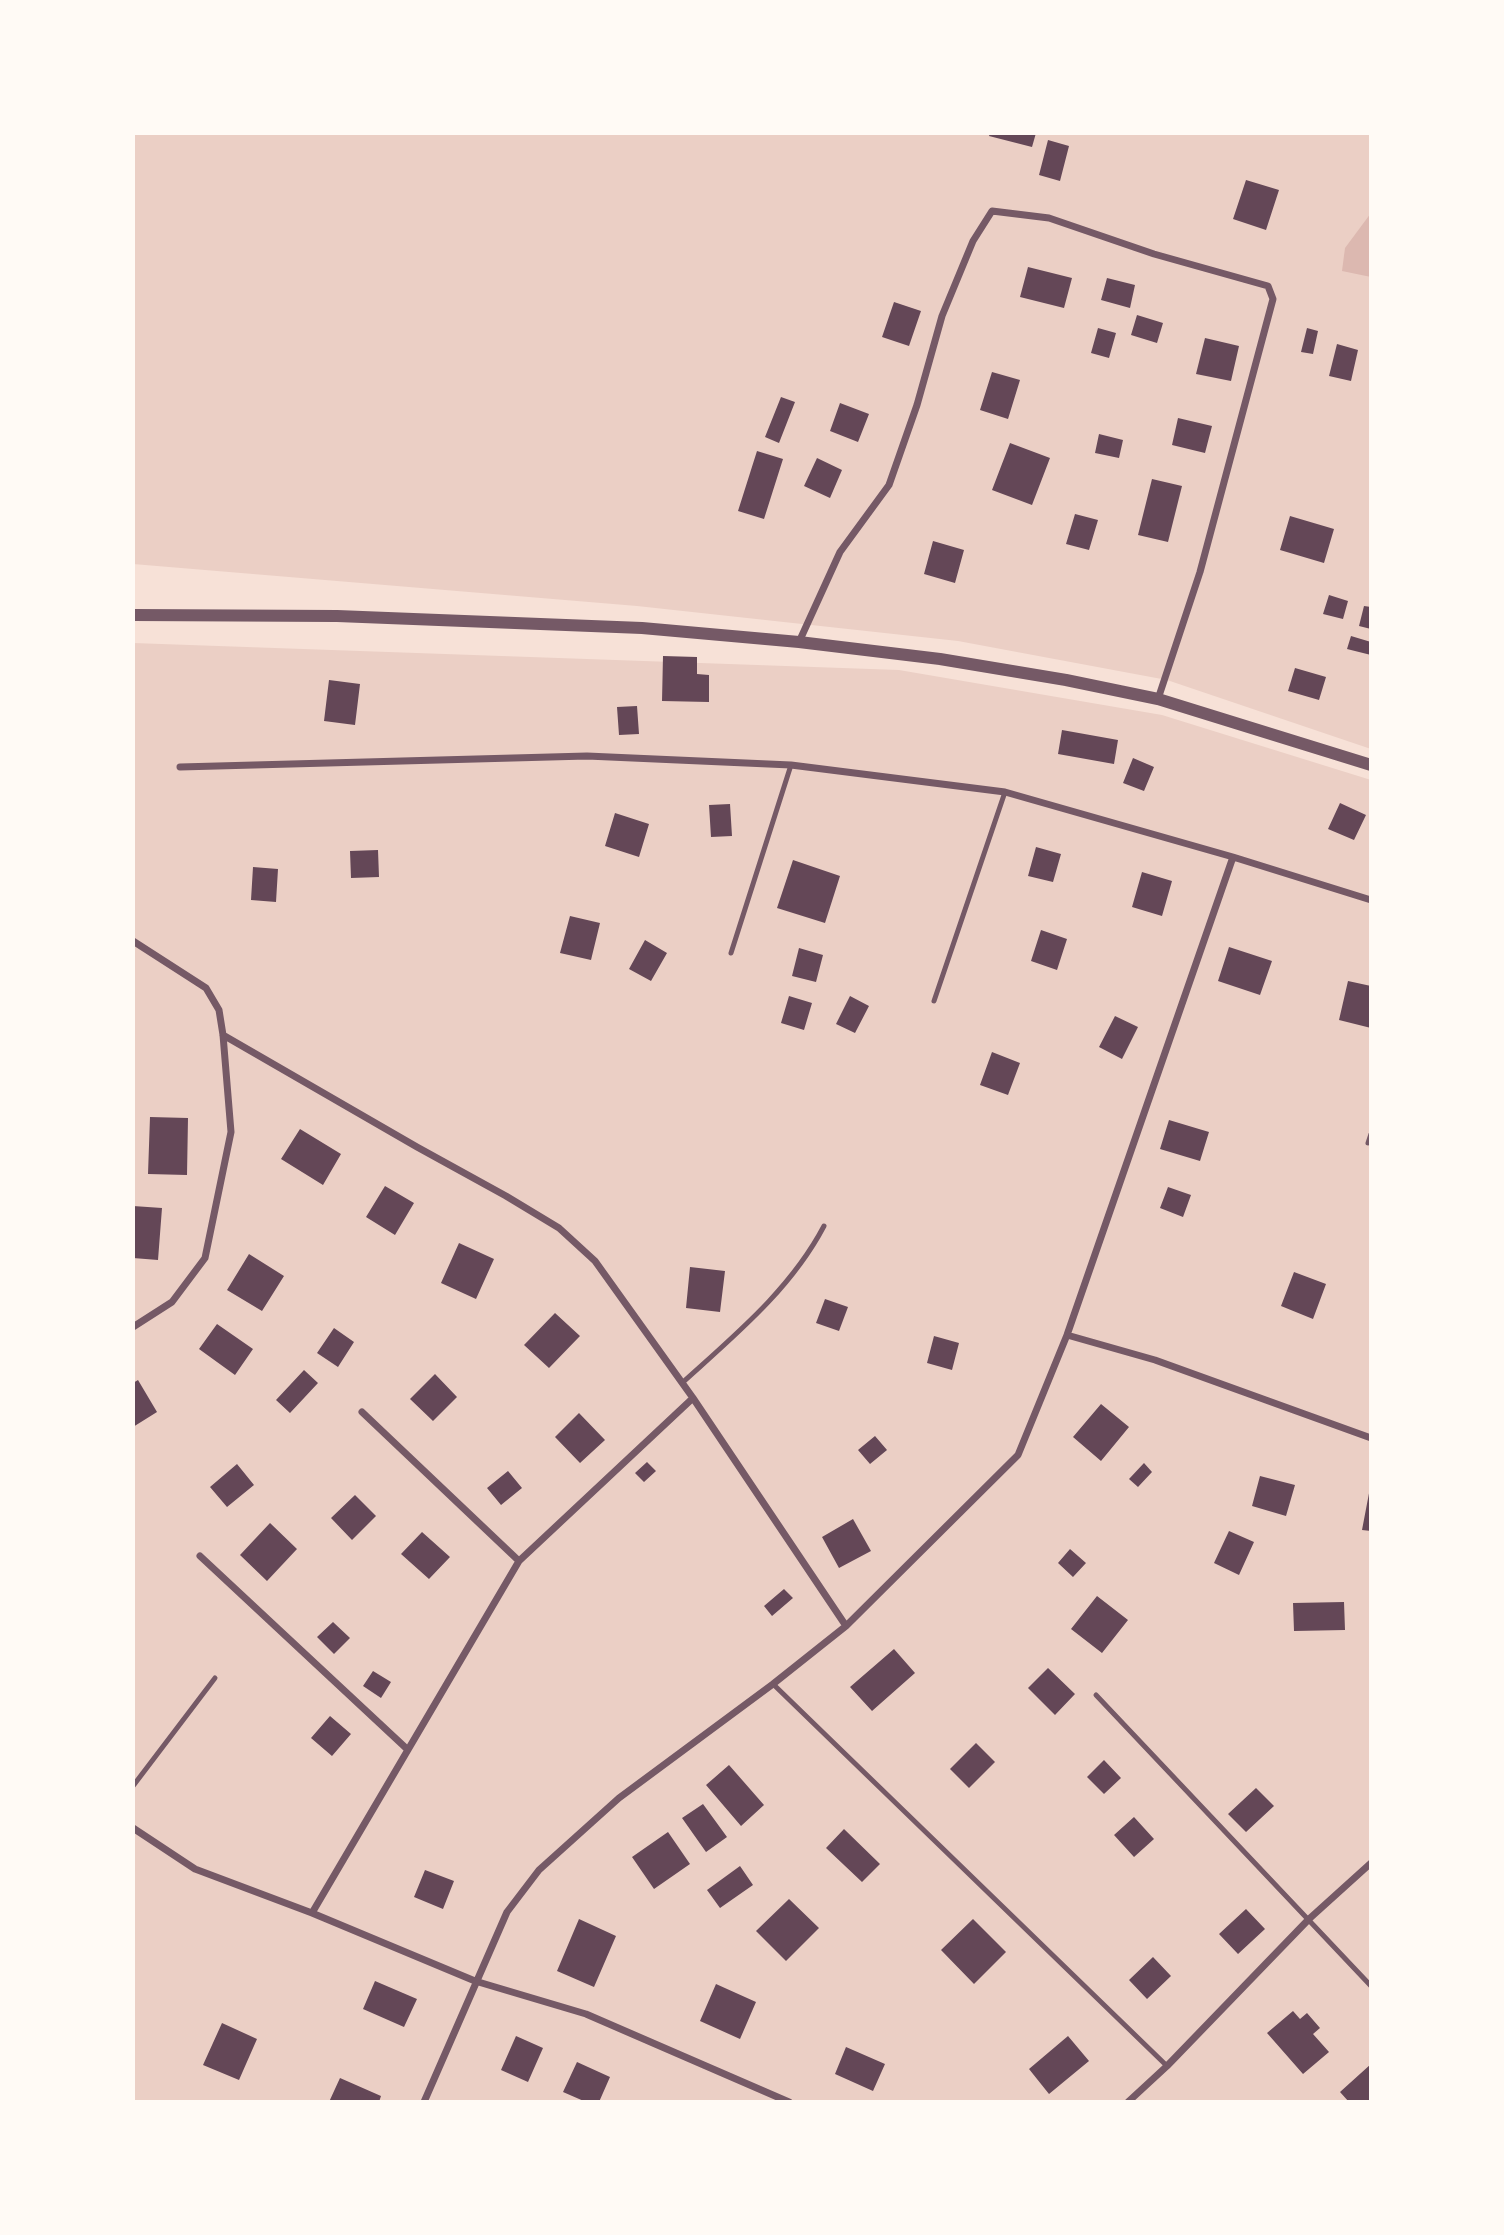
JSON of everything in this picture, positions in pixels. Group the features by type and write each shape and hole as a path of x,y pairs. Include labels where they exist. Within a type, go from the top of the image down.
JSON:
{"street":[{"path":"799,642 840,552 889,485 942,316 973,241 992,211 1049,218 1154,254 1268,286 1273,299 1200,572 1158,699"},
{"path":"133,615 337,615 642,628 799,642 952,661 1158,699 1371,765"},
{"path":"180,767 587,756 791,765 1005,792 1371,900"},
{"path":"424,2102 507,1912 539,1870 620,1798 846,1626 1018,1455 1067,1335 1233,858"},
{"path":"133,941 206,988 219,1010 231,1132 205,1258 172,1302 133,1327"},
{"path":"223,1034 559,1228 595,1261 682,1382 846,1626"},
{"path":"1067,1335 1155,1360 1371,1438"},
{"path":"312,1913 519,1561 693,1398"},
{"path":"362,1412 519,1561"},
{"path":"200,1556 407,1749"},
{"path":"133,1828 195,1869 312,1913 475,1981 586,2014 789,2102"},
{"path":"1128,2102 1167,2066 1309,1919 1371,1863"}],"lane":[{"path":"731,953 791,765"},
{"path":"934,1001 1005,792"},
{"path":"1368,1143 1371,1134"},
{"path":"682,1382 758,1315 811,1251 824,1226"},
{"path":"133,1786 215,1678"},
{"path":"773,1684 1167,2066"},
{"path":"1096,1695 1371,1986"}],"shaded area":[{"path":"133,133 1371,133 1371,749 1167,680 958,641 637,606 133,564"},
{"path":"1371,213 1371,277 1342,271 1345,248"},
{"path":"133,643 899,670 1162,715 1371,780 1371,2102 133,2102"}],"building":[{"path":"990,133 1036,133 1032,147 989,136"},
{"path":"1048,140 1069,146 1060,181 1039,175"},
{"path":"1246,180 1279,190 1266,230 1233,219"},
{"path":"1028,267 1072,278 1064,308 1020,297"},
{"path":"1107,278 1135,285 1130,308 1101,300"},
{"path":"894,302 921,311 909,346 882,337"},
{"path":"1137,315 1163,323 1157,343 1131,335"},
{"path":"1098,328 1116,333 1109,358 1091,353"},
{"path":"1307,328 1318,331 1313,354 1301,352"},
{"path":"1205,338 1239,346 1231,381 1196,374"},
{"path":"1337,344 1358,350 1351,381 1329,376"},
{"path":"992,372 1020,380 1008,419 980,410"},
{"path":"781,397 795,402 779,443 765,437"},
{"path":"840,403 869,414 858,442 830,431"},
{"path":"1178,418 1212,426 1205,453 1172,445"},
{"path":"1099,434 1123,440 1119,458 1095,453"},
{"path":"1010,443 1050,458 1032,505 992,490"},
{"path":"757,451 783,459 764,519 738,511"},
{"path":"817,458 842,470 830,498 804,486"},
{"path":"1152,479 1182,486 1168,542 1138,535"},
{"path":"1075,514 1098,520 1089,550 1066,544"},
{"path":"1290,516 1334,529 1324,563 1280,550"},
{"path":"933,541 964,550 955,583 924,574"},
{"path":"1329,595 1348,601 1343,619 1323,614"},
{"path":"1364,606 1371,607 1371,629 1359,626"},
{"path":"1351,636 1371,642 1371,655 1347,649"},
{"path":"663,656 697,657 697,674 709,675 709,702 662,701"},
{"path":"1295,668 1326,677 1319,700 1288,691"},
{"path":"329,680 360,684 355,725 324,721"},
{"path":"637,706 639,734 619,735 617,707"},
{"path":"1062,730 1118,740 1114,764 1058,754"},
{"path":"1133,758 1154,767 1144,791 1123,783"},
{"path":"1340,803 1366,815 1354,840 1328,829"},
{"path":"730,804 732,836 711,837 709,805"},
{"path":"615,813 649,824 639,857 605,846"},
{"path":"1036,847 1061,854 1053,882 1028,876"},
{"path":"378,850 379,877 351,878 350,851"},
{"path":"793,860 840,876 825,923 777,908"},
{"path":"253,867 278,869 276,902 251,900"},
{"path":"1142,872 1172,881 1162,916 1132,907"},
{"path":"570,916 600,923 591,960 560,953"},
{"path":"1041,930 1067,939 1057,970 1031,961"},
{"path":"645,940 667,953 651,981 629,969"},
{"path":"1229,947 1272,961 1260,995 1218,981"},
{"path":"799,948 823,955 816,982 792,976"},
{"path":"1348,981 1371,986 1371,1028 1339,1020"},
{"path":"789,996 812,1003 804,1030 781,1023"},
{"path":"850,996 869,1006 855,1033 836,1024"},
{"path":"1115,1016 1138,1027 1122,1059 1099,1047"},
{"path":"992,1052 1020,1063 1008,1095 980,1085"},
{"path":"150,1117 188,1118 187,1175 148,1174"},
{"path":"1169,1120 1209,1132 1200,1161 1160,1149"},
{"path":"300,1129 341,1154 323,1185 281,1159"},
{"path":"385,1186 414,1203 395,1235 366,1217"},
{"path":"1168,1187 1191,1195 1183,1217 1160,1208"},
{"path":"133,1206 162,1208 158,1260 133,1258"},
{"path":"459,1243 494,1259 476,1299 441,1283"},
{"path":"249,1254 284,1276 262,1311 227,1290"},
{"path":"690,1267 725,1271 720,1312 686,1308"},
{"path":"1294,1272 1326,1284 1313,1319 1281,1306"},
{"path":"825,1299 848,1307 839,1331 816,1323"},
{"path":"555,1313 580,1336 549,1368 524,1345"},
{"path":"217,1324 253,1349 235,1375 199,1349"},
{"path":"334,1328 354,1342 338,1367 317,1353"},
{"path":"934,1336 959,1343 952,1370 927,1363"},
{"path":"304,1370 318,1383 290,1413 276,1400"},
{"path":"435,1374 457,1397 433,1421 410,1399"},
{"path":"138,1380 157,1412 133,1427 133,1383"},
{"path":"1101,1404 1129,1427 1101,1461 1073,1437"},
{"path":"579,1413 605,1440 580,1463 555,1437"},
{"path":"875,1436 887,1450 870,1464 858,1450"},
{"path":"647,1462 656,1471 644,1482 635,1473"},
{"path":"1144,1463 1152,1472 1138,1487 1129,1479"},
{"path":"237,1464 254,1485 227,1507 210,1487"},
{"path":"508,1471 522,1488 501,1505 487,1488"},
{"path":"1260,1476 1295,1485 1286,1516 1252,1506"},
{"path":"1371,1488 1371,1531 1362,1530"},
{"path":"355,1495 376,1516 352,1540 331,1518"},
{"path":"853,1519 871,1551 839,1568 822,1537"},
{"path":"270,1523 297,1549 267,1581 240,1555"},
{"path":"1229,1531 1254,1542 1239,1575 1214,1563"},
{"path":"422,1532 450,1557 429,1579 401,1554"},
{"path":"1070,1549 1086,1563 1073,1577 1058,1563"},
{"path":"784,1589 793,1598 772,1616 764,1606"},
{"path":"1097,1596 1128,1620 1102,1653 1071,1629"},
{"path":"1344,1602 1345,1630 1294,1631 1293,1603"},
{"path":"333,1622 350,1638 334,1654 317,1637"},
{"path":"894,1649 915,1673 872,1711 850,1687"},
{"path":"1048,1668 1075,1694 1055,1715 1028,1688"},
{"path":"373,1671 391,1682 381,1698 363,1686"},
{"path":"330,1716 351,1734 332,1756 311,1738"},
{"path":"976,1743 995,1762 969,1788 950,1769"},
{"path":"1104,1760 1121,1778 1104,1794 1087,1777"},
{"path":"729,1765 764,1805 741,1826 706,1785"},
{"path":"1256,1788 1274,1806 1246,1832 1228,1814"},
{"path":"703,1804 727,1837 706,1852 682,1818"},
{"path":"1134,1817 1154,1839 1134,1857 1114,1835"},
{"path":"844,1829 880,1864 862,1882 826,1848"},
{"path":"668,1832 690,1864 654,1889 632,1857"},
{"path":"740,1866 753,1885 720,1908 707,1890"},
{"path":"425,1870 454,1881 443,1909 414,1897"},
{"path":"789,1899 819,1928 786,1961 756,1931"},
{"path":"1246,1909 1265,1929 1238,1954 1219,1934"},
{"path":"579,1919 616,1936 594,1987 557,1971"},
{"path":"973,1919 1006,1952 974,1984 941,1950"},
{"path":"1153,1957 1171,1976 1147,1999 1129,1980"},
{"path":"375,1981 417,1999 404,2027 363,2009"},
{"path":"716,1984 756,2002 740,2039 700,2021"},
{"path":"1293,2011 1300,2019 1307,2013 1320,2028 1313,2034 1329,2052 1303,2074 1267,2033"},
{"path":"222,2023 257,2039 239,2080 203,2065"},
{"path":"516,2036 543,2048 528,2082 501,2070"},
{"path":"1068,2036 1089,2061 1049,2094 1029,2069"},
{"path":"846,2047 885,2064 873,2091 835,2074"},
{"path":"577,2062 610,2077 599,2102 586,2102 563,2092"},
{"path":"1371,2064 1371,2102 1349,2102 1340,2092"},
{"path":"340,2078 381,2096 379,2102 329,2102"}]}
